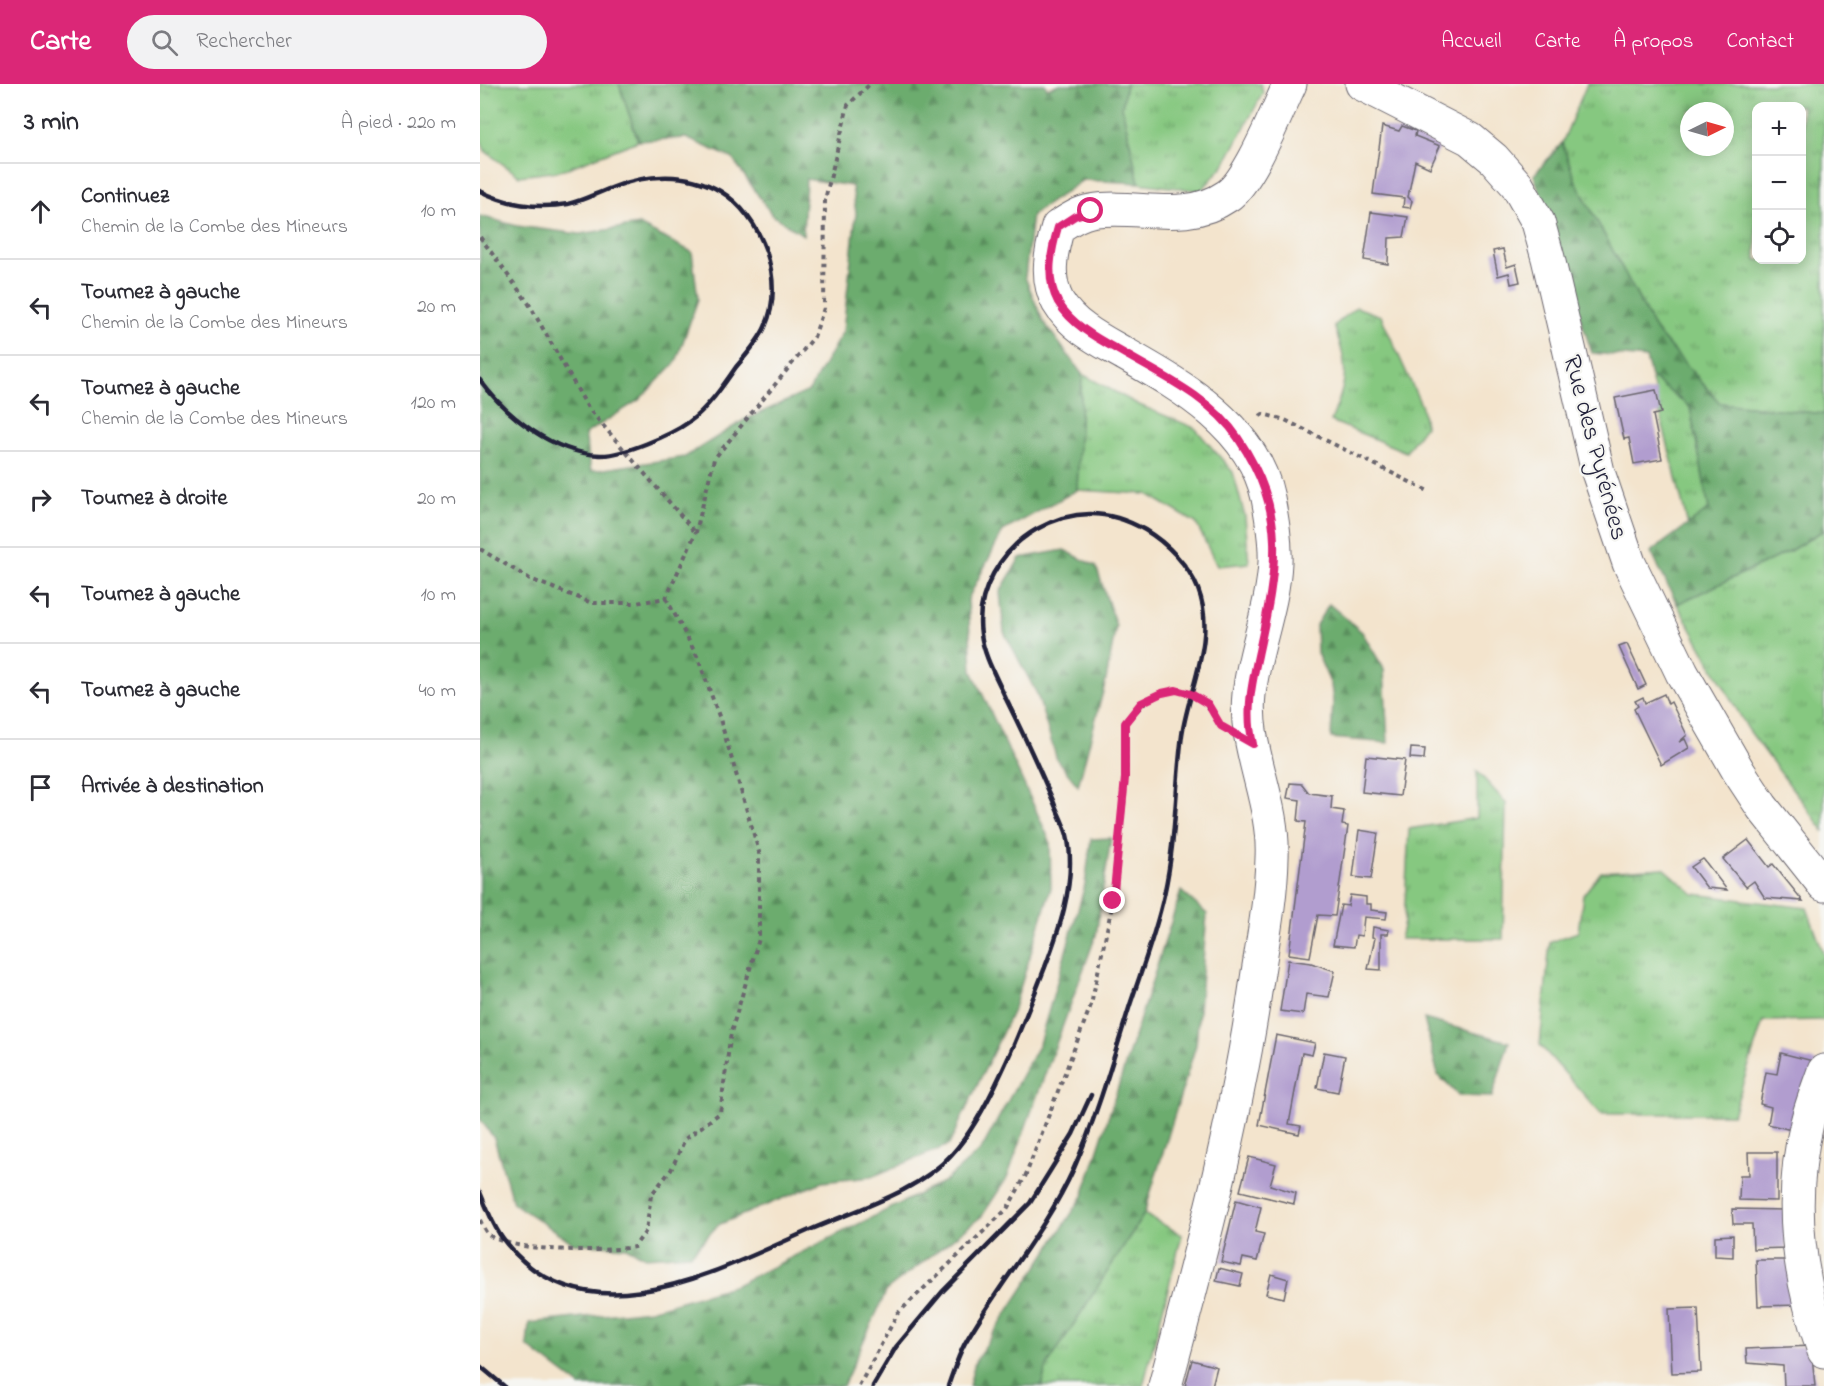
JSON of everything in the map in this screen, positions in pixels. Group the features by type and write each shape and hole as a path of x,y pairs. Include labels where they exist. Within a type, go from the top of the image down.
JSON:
{"street":[{"path":"1164,1386 1202,1248 1244,1070 1268,905 1272,856 1270,819 1248,726 1249,694 1275,563 1274,532 1267,493 1252,459 1236,434 1208,406 1176,384 1083,330 1058,302 1051,278 1051,254 1058,227 1075,216 1091,211 1177,212 1202,208 1228,196 1247,172 1290,84"},
{"name":"Rue des Pyrénées","path":"1362,84 1470,139 1494,159 1517,185 1540,231 1563,314 1598,472 1612,521 1638,584 1682,673 1739,772 1762,807 1824,885"},
{"path":"1824,1071 1807,1123 1797,1199 1797,1244 1806,1290 1824,1351"}],"path":[{"path":"666,598 696,532 714,459 814,337 824,308 825,200 848,105 870,84"},
{"path":"480,237 529,304 588,408 696,532"},
{"path":"1236,434 1263,414 1285,420 1428,491"},
{"path":"480,549 530,579 592,603 636,603 666,598"},
{"path":"480,1220 487,1233 504,1242 552,1249 613,1251 634,1247 646,1231 651,1195 671,1170 685,1139 720,1113 731,1032 759,939 759,852 698,658 666,598"},
{"path":"859,1386 898,1313 1006,1209 1025,1177 1091,1005 1113,901 1125,778 1125,723 1141,703 1162,693 1176,690 1191,694 1208,704 1221,726 1253,744"}],"green space":[{"path":"480,84 619,84 638,141 560,171 519,176 485,151 480,138"},
{"path":"619,84 1045,84 1047,88 1060,84 1126,84 1122,107 1139,183 1083,180 1032,215 1025,277 1043,321 1082,374 1077,490 1003,531 968,599 972,671 1050,841 1051,888 1014,1008 949,1145 871,1177 822,1182 718,1225 691,1254 645,1257 626,1247 573,1243 513,1203 494,1138 480,1119 480,216 517,226 580,234 639,225 692,252 698,299 676,362 639,400 585,434 591,471 685,457 744,420 809,391 843,331 856,213 852,186 806,179 803,235 772,215 732,158 686,138 638,141"},
{"path":"1126,84 1261,84 1263,93 1224,165 1201,191 1139,183 1122,107"},
{"path":"1587,84 1824,84 1824,414 1720,403 1656,331 1576,182 1562,143"},
{"path":"1562,143 1576,182 1656,331 1720,403 1824,414 1824,530 1788,552 1677,604 1651,552 1709,509 1690,407 1651,377 1646,358 1592,353 1534,175"},
{"path":"1356,307 1381,316 1422,407 1425,426 1406,452 1331,421 1344,374 1343,353 1334,326"},
{"path":"1082,374 1137,404 1195,428 1233,472 1245,517 1249,563 1217,566 1196,523 1147,494 1077,490"},
{"path":"1651,377 1690,407 1709,509 1688,526"},
{"path":"1824,530 1824,831 1748,729 1677,604 1788,552"},
{"path":"1064,550 1096,566 1116,626 1106,680 1078,786 1057,760 1037,694 1004,632 1000,592 1020,558"},
{"path":"1329,604 1362,632 1384,669 1388,743 1331,738 1333,702 1331,685 1317,653 1316,625"},
{"path":"1477,771 1506,803 1503,939 1400,939 1404,922 1409,829 1477,818"},
{"path":"1111,838 1096,935 1007,1178 982,1216 887,1290 843,1386 580,1386 527,1346 529,1323 650,1310 736,1285 945,1181 981,1150 1039,1044 1085,885 1091,839"},
{"path":"1664,868 1694,894 1807,908 1824,955 1824,1020 1763,1021 1733,1114 1601,1114 1540,1045 1550,942 1578,932 1583,895 1601,872"},
{"path":"1181,891 1207,914 1196,1045 1144,1214 1047,1366 1041,1386 969,1386 975,1362 1083,1196"},
{"path":"1424,1019 1509,1042 1492,1097 1459,1096 1438,1075"},
{"path":"1144,1214 1182,1235 1143,1386 1041,1386 1047,1366"}],"building":[{"path":"1382,126 1399,131 1402,126 1416,131 1415,136 1440,146 1430,168 1415,161 1408,197 1412,201 1410,208 1403,207 1404,198 1373,194"},
{"path":"1371,212 1408,217 1404,237 1389,238 1388,264 1364,260"},
{"path":"1503,249 1507,267 1516,264 1520,282 1511,284 1509,273 1498,276 1493,251"},
{"path":"1656,390 1661,413 1653,415 1662,459 1634,464 1629,438 1624,439 1615,398"},
{"path":"1627,644 1646,685 1638,689 1619,647"},
{"path":"1664,694 1668,704 1671,702 1687,735 1679,742 1685,739 1689,748 1661,765 1634,709 1638,706 1635,701 1643,697 1645,703"},
{"path":"1411,748 1425,749 1424,759 1410,758"},
{"path":"1366,756 1405,760 1400,796 1362,792"},
{"path":"1290,783 1302,784 1309,793 1332,796 1331,809 1344,811 1342,825 1348,826 1335,916 1318,915 1310,957 1289,954 1306,822 1298,821 1300,800 1287,798"},
{"path":"1359,830 1378,833 1371,879 1353,877"},
{"path":"1748,840 1769,867 1773,864 1803,901 1765,898 1754,881 1746,887 1723,859"},
{"path":"1703,859 1727,890 1707,888 1691,867"},
{"path":"1350,895 1366,897 1366,904 1371,904 1371,910 1387,912 1386,919 1364,917 1362,936 1356,935 1354,947 1333,945 1341,905 1348,906"},
{"path":"1373,927 1389,930 1388,934 1381,934 1381,970 1368,969 1375,938 1372,937"},
{"path":"1288,960 1311,963 1335,971 1329,997 1306,994 1303,1014 1280,1011"},
{"path":"1276,1035 1315,1043 1312,1055 1302,1053 1289,1124 1301,1126 1299,1134 1259,1125"},
{"path":"1324,1052 1345,1056 1338,1092 1317,1088"},
{"path":"1781,1053 1817,1062 1795,1131 1768,1124 1771,1107 1760,1104 1766,1072 1777,1074"},
{"path":"1748,1152 1777,1152 1777,1201 1739,1200 1740,1175 1749,1175"},
{"path":"1249,1157 1276,1164 1270,1185 1296,1193 1294,1204 1240,1191"},
{"path":"1236,1200 1261,1207 1255,1232 1264,1234 1257,1261 1243,1258 1241,1266 1221,1262"},
{"path":"1732,1209 1785,1210 1786,1248 1753,1249 1752,1224 1733,1224"},
{"path":"1733,1235 1733,1257 1715,1256 1715,1236"},
{"path":"1756,1260 1788,1260 1800,1305 1758,1306"},
{"path":"1219,1268 1243,1274 1240,1286 1216,1281"},
{"path":"1271,1274 1288,1279 1284,1298 1266,1294"},
{"path":"1698,1308 1701,1372 1672,1373 1669,1309"},
{"path":"1811,1346 1815,1386 1784,1386 1783,1366 1747,1363 1746,1349"},
{"path":"1192,1360 1217,1367 1212,1386 1185,1386"}],"railway":[{"path":"480,191 512,203 545,206 573,203 624,183 638,180 666,177 694,180 720,191 748,216 766,251 773,290 771,309 762,332 752,348 696,417 659,438 621,452 600,455 582,453 548,440 503,407 480,380"},
{"path":"480,1192 502,1238 539,1273 575,1289 614,1294 655,1289 696,1278 737,1262 905,1189 922,1179 952,1154 965,1138 990,1096 1023,1023 1059,928 1070,871 1070,853 1064,827 985,651 980,619 982,603 993,574 1002,560 1012,548 1037,529 1064,517 1091,514 1105,515 1132,523 1153,535 1176,556 1194,580 1203,607 1203,644 1182,735 1171,855 1164,895 1153,937 1104,1087 1074,1168 1050,1214 965,1343 948,1386"},
{"path":"873,1386 896,1347 943,1291 1030,1203 1073,1134 1091,1095"},
{"path":"480,1366 504,1386"}],"route":[{"path":"1091,211 1075,216 1058,227 1051,254 1051,278 1058,302 1083,330 1176,384 1208,406 1236,434 1252,459 1267,493 1274,532 1275,563 1249,694 1248,726 1253,744 1221,726 1208,704 1191,694 1176,690 1162,693 1141,703 1125,723 1125,778 1113,901"}]}
